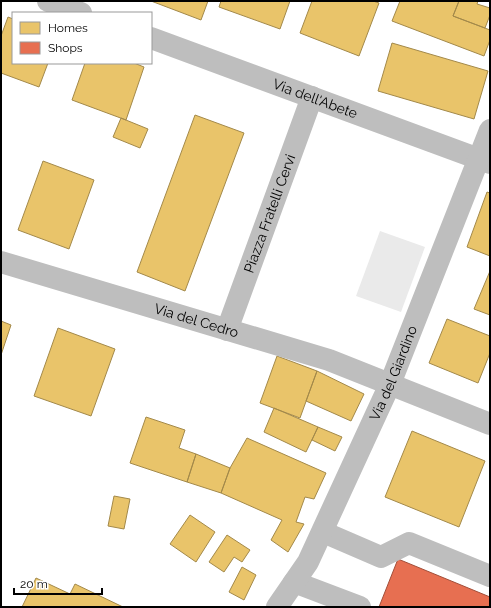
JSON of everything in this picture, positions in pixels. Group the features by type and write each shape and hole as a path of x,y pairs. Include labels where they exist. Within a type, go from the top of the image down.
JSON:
{"street":[{"path":"48,1 78,12"},
{"name":"Via dell'Abete","path":"152,38 485,161"},
{"name":"Piazza Fratelli Cervi","path":"228,330 312,97"},
{"name":"Via del Giardino","path":"277,607 308,562 390,384 485,161 490,130"},
{"name":"Via del Cedro","path":"1,262 329,360 490,424"},
{"path":"323,532 381,557 409,543 490,576"},
{"path":"294,582 360,607"}],"shaded area":[{"path":"380,231 425,247 401,312 356,296"}],"building: Homes":[{"path":"151,1 208,1 201,20"},
{"path":"221,1 290,1 280,29 219,7"},
{"path":"312,1 373,1 379,3 359,56 300,33"},
{"path":"400,1 459,1 453,16 490,30 490,40 484,56 392,21"},
{"path":"459,1 478,1 477,4 490,8 490,15 485,28 453,16"},
{"path":"8,17 12,19 12,64 48,64 39,87 1,73 1,36"},
{"path":"392,43 488,71 474,119 378,91"},
{"path":"85,64 136,64 144,67 126,120 72,100"},
{"path":"195,115 244,133 185,291 137,272"},
{"path":"121,118 148,129 140,148 113,137"},
{"path":"43,161 94,180 69,249 18,230"},
{"path":"487,192 490,193 490,256 467,247"},
{"path":"490,271 490,315 474,309"},
{"path":"447,319 490,336 490,353 478,383 429,363"},
{"path":"1,321 11,325 1,355"},
{"path":"58,328 115,349 91,416 34,396"},
{"path":"277,356 317,371 300,418 260,403"},
{"path":"317,371 364,394 351,421 306,401"},
{"path":"274,408 318,427 306,452 264,432"},
{"path":"146,417 185,430 179,448 196,454 187,482 130,463"},
{"path":"318,427 342,437 335,451 312,440"},
{"path":"412,431 485,461 459,527 385,497"},
{"path":"247,438 326,473 314,499 305,497 296,522 304,524 288,552 271,540 282,520 221,493 230,468"},
{"path":"196,454 230,468 221,493 187,482"},
{"path":"114,496 130,499 124,529 108,526"},
{"path":"190,515 215,532 196,562 170,544"},
{"path":"227,535 250,550 242,562 234,557 224,572 209,562"},
{"path":"242,567 256,575 244,600 229,592"},
{"path":"36,578 70,594 75,584 123,607 22,607"}],"building: Shops":[{"path":"398,559 490,597 490,607 379,607"}]}
